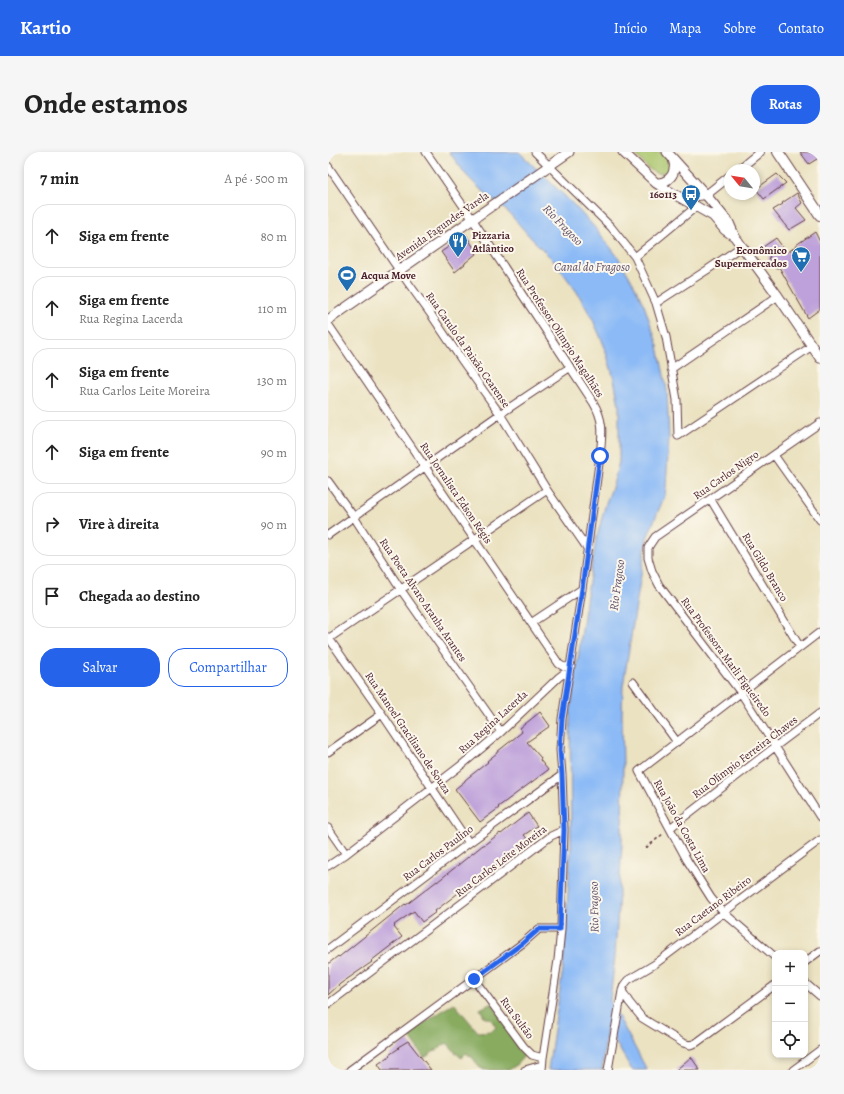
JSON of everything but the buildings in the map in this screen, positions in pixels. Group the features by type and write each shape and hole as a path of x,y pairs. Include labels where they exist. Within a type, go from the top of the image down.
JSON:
{"main road":[{"name":"Avenida Fagundes Varela","path":"328,320 569,152"},
{"path":"623,152 656,183 713,216 725,230 735,237"},
{"path":"778,152 820,214"},
{"path":"656,183 659,184 664,182 671,176 675,167 670,156"},
{"path":"670,156 706,195 729,223 735,237 778,296 820,358"}],"street":[{"name":"Rua Professor Olímpio Magalhães","path":"426,152 473,220 597,409 602,428 600,456 587,548"},
{"path":"535,152 545,169 576,191 611,227 635,257 656,303 666,337 677,400 678,436 812,346"},
{"path":"745,164 760,152"},
{"name":"Rua Catulo da Paixão Cearense","path":"328,166 500,414 547,490 587,548"},
{"path":"680,197 706,195 724,181"},
{"path":"635,257 696,206"},
{"path":"656,303 742,246"},
{"path":"671,368 778,296"},
{"name":"Rua Jornalista Edson Régis","path":"328,324 559,664 564,667 570,666"},
{"path":"328,535 500,414 569,368"},
{"name":"Rua Carlos Nigro","path":"648,548 652,540 660,533 711,500 820,423"},
{"path":"774,455 820,520"},
{"name":"Rua Poeta Alvaro Aranha Arantes","path":"328,480 354,517 401,590 501,732"},
{"path":"328,638 547,490"},
{"name":"Rua Gildo Branco","path":"711,500 800,647"},
{"path":"569,676 587,548"},
{"name":"Rua Professora Marli Figueiredo","path":"648,548 650,566 660,585 741,693 820,817"},
{"path":"531,623 582,589"},
{"path":"633,682 677,742 820,632"},
{"name":"Rua Manoel Graciliano de Souza","path":"328,638 382,714 469,843"},
{"name":"Rua Regina Lacerda","path":"328,866 464,764 501,732 559,677 563,674 569,676"},
{"name":"Rua Carlos Leite Moreira","path":"328,1004 551,836 564,830 560,743 562,719 569,676"},
{"name":"Rua Olímpio Ferreira Chaves","path":"670,828 820,713"},
{"path":"328,752 382,714"},
{"name":"Rua João da Costa Lima","path":"677,742 639,771 686,860 711,898 723,912 772,954"},
{"name":"Rua Carlos Paulino","path":"328,949 562,775"},
{"path":"328,828 346,854"},
{"path":"525,1070 542,1064 558,960 564,830"},
{"name":"Rua Caetano Ribeiro","path":"622,991 628,980 655,964 820,840"},
{"path":"350,1070 523,943 539,929 560,929"},
{"path":"808,960 820,951"},
{"name":"Rua Sultão","path":"474,979 524,1047 542,1064"},
{"path":"622,991 636,1012 642,1018 685,1044 690,1045 696,1043 774,986"},
{"path":"808,986 820,996"},
{"path":"608,1070 622,991"},
{"path":"793,1070 820,1050"}],"path":[{"path":"646,848 670,828"}],"green space":[{"path":"633,152 665,152 671,159 670,169 659,173 654,172"},
{"path":"454,1003 478,1032 492,1031 496,1027 490,1018 485,1018 480,1009 492,1003 526,1054 509,1070 484,1070 479,1067 473,1058 466,1053 461,1058 447,1043 424,1058 408,1034"}],"water":[{"name":"Canal do Fragoso","path":"449,152 519,152 573,204 597,230 618,257 644,305 658,346 667,390 669,438 666,488 665,495 647,538 623,686 622,845 615,956 610,1001 647,1070 632,1070 607,1028 602,1070 548,1070 563,969 571,846 570,714 596,540 619,462 619,405 614,379 604,345 592,318 577,292 555,262 509,213 467,176"}],"place":[{"name":"160113","path":"691,211"},
{"name":"Pizzaria Atlântico","path":"458,258"},
{"name":"Econômico Supermercados","path":"801,273"},
{"name":"Acqua Move","path":"347,292"}],"route":[{"path":"474,979 523,943 539,929 560,929 564,830 560,750 562,719 582,589 600,456"}],"water label":[{"name":"Rio Fragoso","path":"563,225"},
{"name":"Rio Fragoso","path":"617,585"},
{"name":"Rio Fragoso","path":"594,907"}]}
